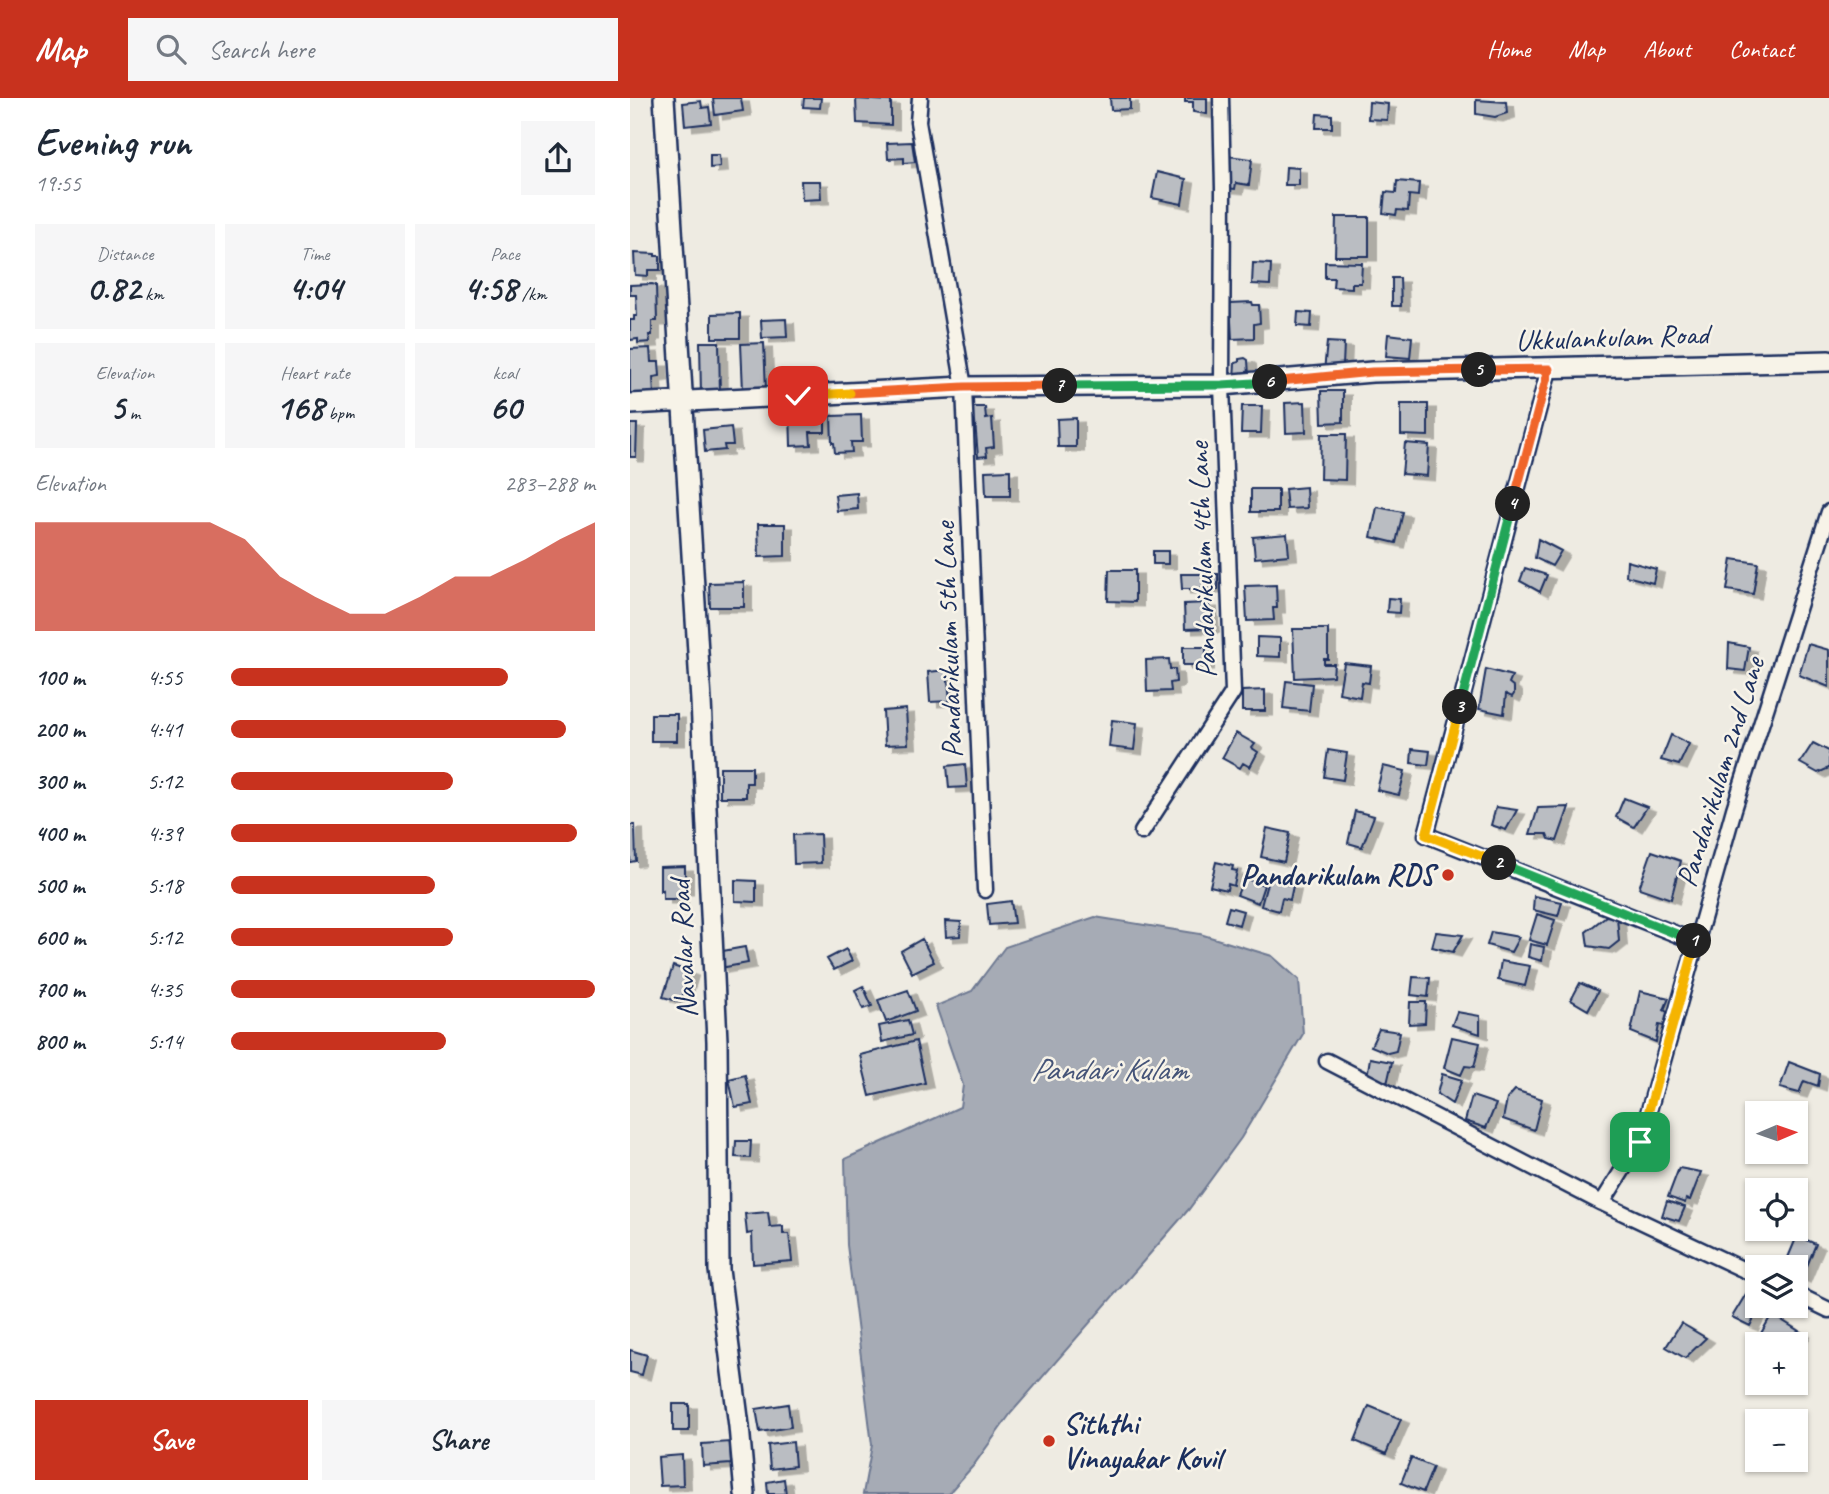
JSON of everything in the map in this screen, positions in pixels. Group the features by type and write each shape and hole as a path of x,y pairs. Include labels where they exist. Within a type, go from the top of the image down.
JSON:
{"street":[{"name":"Navalar Road","path":"664,98 684,401 718,1041 719,1270 745,1494"},
{"name":"Pandarikulam 5th Lane","path":"920,98 918,122 964,387 985,890"},
{"name":"Pandarikulam 4th Lane","path":"1142,832 1233,692 1222,385 1221,98"},
{"name":"Ukkulankulam Road","path":"630,404 964,387 1222,385 1372,372 1829,360"},
{"path":"1549,369 1426,835 1696,942"},
{"name":"Pandarikulam 2nd Lane","path":"1602,1203 1640,1142 1734,809 1829,512"},
{"path":"1327,1061 1602,1203 1745,1270"},
{"path":"1808,1300 1829,1310"}],"water":[{"name":"Pandari Kulam","path":"1095,917 1200,934 1272,956 1299,980 1303,1034 1241,1138 1189,1209 1011,1413 973,1466 948,1494 863,1494 872,1445 847,1245 845,1159 960,1107 963,1085 936,1006 972,991 1005,947"}],"building":[{"path":"713,98 741,98 743,111 715,115"},
{"path":"804,98 821,98 820,108 803,107"},
{"path":"1110,98 1130,98 1130,109 1111,110"},
{"path":"1185,98 1207,98 1207,114 1193,112 1193,102 1185,102"},
{"path":"856,99 891,101 891,125 857,123"},
{"path":"1476,100 1506,102 1507,113 1495,117 1476,114"},
{"path":"701,101 702,108 709,107 711,123 685,126 683,103"},
{"path":"1369,102 1388,104 1387,120 1368,119"},
{"path":"1317,114 1332,115 1332,128 1316,128"},
{"path":"912,142 915,162 904,163 904,158 888,159 887,143"},
{"path":"710,155 719,155 720,167 710,168"},
{"path":"1228,156 1252,159 1249,185 1236,183 1235,189 1226,188"},
{"path":"1286,167 1299,168 1299,185 1285,185"},
{"path":"1157,172 1186,179 1182,204 1152,198"},
{"path":"801,181 820,181 821,199 802,200"},
{"path":"1397,181 1419,183 1418,196 1409,195 1408,211 1397,210 1396,215 1383,213 1385,192 1396,193"},
{"path":"1336,217 1369,217 1369,256 1335,256"},
{"path":"634,253 660,256 660,270 648,270 648,276 635,275"},
{"path":"1325,262 1362,263 1361,283 1352,283 1352,288 1333,287 1334,278 1325,278"},
{"path":"1253,263 1271,264 1270,285 1252,284"},
{"path":"1392,278 1400,278 1401,306 1392,306"},
{"path":"630,285 656,285 657,321 652,321 650,342 638,343 638,339 630,340 630,320 637,316 636,295 630,295"},
{"path":"1252,302 1253,305 1259,305 1260,323 1254,324 1254,338 1232,339 1230,303"},
{"path":"1298,312 1312,313 1311,327 1297,326"},
{"path":"740,313 740,338 712,338 712,314"},
{"path":"786,319 787,337 762,338 761,320"},
{"path":"1388,334 1412,337 1410,358 1386,356"},
{"path":"700,342 719,342 720,395 701,395"},
{"path":"1327,342 1344,343 1343,366 1331,365 1331,372 1324,371"},
{"path":"764,343 766,390 743,391 741,344"},
{"path":"650,348 651,362 659,362 660,376 653,377 654,396 630,397 630,349"},
{"path":"1245,358 1248,360 1249,375 1234,378 1235,363"},
{"path":"1321,391 1343,391 1343,422 1322,423"},
{"path":"1305,402 1306,432 1286,433 1285,403"},
{"path":"1401,404 1428,404 1428,436 1401,435"},
{"path":"1242,406 1262,406 1261,433 1241,433"},
{"path":"970,407 985,407 986,419 992,418 994,447 986,448 987,456 978,457 975,421 971,421"},
{"path":"790,410 825,410 825,432 810,432 811,445 791,446"},
{"path":"861,415 862,442 851,442 852,452 835,453 831,416"},
{"path":"1076,418 1076,447 1058,447 1057,419"},
{"path":"630,424 637,424 636,457 630,457"},
{"path":"731,427 733,445 724,445 725,450 705,452 703,430"},
{"path":"1321,434 1346,434 1345,480 1320,479"},
{"path":"1405,443 1429,445 1427,476 1402,474"},
{"path":"1010,470 1010,496 986,496 985,471"},
{"path":"1306,487 1307,508 1287,509 1285,489"},
{"path":"1251,489 1278,489 1278,512 1251,512"},
{"path":"857,493 858,509 837,511 835,495"},
{"path":"1377,507 1403,512 1396,543 1371,537"},
{"path":"758,524 785,524 785,556 759,557"},
{"path":"1287,534 1289,555 1255,558 1253,537"},
{"path":"1538,539 1561,551 1552,566 1535,558"},
{"path":"1153,551 1168,551 1168,564 1153,564"},
{"path":"1732,559 1758,563 1753,594 1727,590"},
{"path":"1627,561 1656,569 1653,583 1626,576"},
{"path":"1525,568 1547,575 1540,592 1520,581"},
{"path":"1109,570 1135,570 1135,602 1108,601"},
{"path":"1181,574 1218,574 1218,589 1182,589"},
{"path":"744,582 744,607 710,607 709,583"},
{"path":"1276,585 1277,608 1273,608 1274,620 1247,621 1245,586"},
{"path":"1388,598 1400,599 1399,613 1387,612"},
{"path":"1209,603 1211,628 1185,629 1184,604"},
{"path":"1293,629 1328,629 1328,659 1324,659 1324,664 1334,664 1333,676 1295,678"},
{"path":"1257,637 1280,638 1280,657 1257,656"},
{"path":"1729,643 1749,647 1745,671 1728,669"},
{"path":"1808,644 1829,650 1829,687 1799,675"},
{"path":"1183,647 1206,647 1206,665 1183,665"},
{"path":"1169,659 1170,669 1175,669 1176,682 1170,683 1171,691 1147,692 1146,660"},
{"path":"1344,663 1371,666 1369,683 1362,682 1360,697 1339,693"},
{"path":"1486,669 1512,676 1509,683 1514,687 1514,694 1512,697 1506,694 1504,714 1479,709"},
{"path":"947,670 950,701 930,702 928,672"},
{"path":"1286,681 1312,684 1309,711 1283,708"},
{"path":"1265,690 1265,711 1242,711 1242,691"},
{"path":"906,709 908,744 885,745 883,711"},
{"path":"651,714 677,714 677,741 651,741"},
{"path":"1112,720 1137,723 1134,750 1109,747"},
{"path":"1236,733 1255,744 1252,748 1258,752 1250,767 1243,763 1240,768 1222,758"},
{"path":"1671,735 1689,744 1679,765 1661,760"},
{"path":"1813,743 1829,751 1829,768 1818,773 1800,763"},
{"path":"1412,749 1430,751 1428,765 1411,763"},
{"path":"1328,750 1347,753 1343,780 1324,777"},
{"path":"965,764 967,787 949,788 947,766"},
{"path":"1383,766 1405,771 1399,795 1377,790"},
{"path":"720,767 752,767 752,783 746,783 746,797 720,797"},
{"path":"1624,798 1647,807 1634,827 1616,817"},
{"path":"1496,807 1517,810 1506,830 1491,825"},
{"path":"1569,807 1557,841 1549,839 1547,834 1530,834 1538,808"},
{"path":"1355,811 1374,816 1362,847 1348,843"},
{"path":"630,825 635,825 636,861 630,862"},
{"path":"1267,828 1290,833 1284,862 1261,857"},
{"path":"820,834 821,863 794,864 793,835"},
{"path":"1652,851 1681,861 1671,899 1639,888"},
{"path":"1216,862 1233,866 1232,870 1237,871 1234,886 1228,884 1227,890 1210,886"},
{"path":"685,866 685,890 680,890 680,899 663,899 663,890 660,891 660,867"},
{"path":"1269,876 1287,881 1286,884 1293,886 1290,900 1282,898 1279,911 1261,906"},
{"path":"1244,878 1264,885 1258,903 1237,895"},
{"path":"735,880 756,881 756,902 735,901"},
{"path":"1534,896 1562,902 1558,916 1533,910"},
{"path":"1011,901 1014,923 989,925 987,904"},
{"path":"1229,907 1243,911 1239,925 1225,921"},
{"path":"1537,914 1555,920 1547,945 1529,940"},
{"path":"1606,916 1617,917 1619,941 1609,949 1588,946 1586,932"},
{"path":"945,921 961,922 960,936 946,937"},
{"path":"1436,932 1463,935 1453,952 1432,947"},
{"path":"1491,932 1519,937 1511,952 1487,945"},
{"path":"922,939 934,962 912,973 901,951"},
{"path":"1530,944 1544,947 1542,961 1528,957"},
{"path":"745,947 748,963 720,968 717,952"},
{"path":"846,949 852,961 834,970 827,959"},
{"path":"1501,961 1530,966 1525,986 1498,980"},
{"path":"673,966 690,972 681,1002 663,997"},
{"path":"1413,977 1430,978 1428,997 1411,995"},
{"path":"1580,983 1598,991 1588,1010 1571,1000"},
{"path":"863,986 872,1006 863,1009 855,990"},
{"path":"908,990 916,1011 886,1022 878,1000"},
{"path":"1640,991 1669,998 1664,1010 1667,1012 1664,1026 1659,1025 1656,1042 1631,1032"},
{"path":"1410,1002 1426,1002 1425,1023 1409,1024"},
{"path":"1457,1012 1480,1016 1480,1034 1452,1025"},
{"path":"908,1020 912,1035 882,1042 879,1026"},
{"path":"1379,1029 1400,1032 1396,1051 1388,1053 1371,1046"},
{"path":"1452,1037 1480,1043 1474,1067 1465,1066 1461,1075 1444,1068"},
{"path":"916,1041 925,1083 870,1096 860,1055"},
{"path":"1370,1058 1392,1062 1387,1084 1367,1077"},
{"path":"1789,1062 1820,1074 1818,1086 1804,1081 1799,1093 1780,1088"},
{"path":"1442,1074 1462,1080 1452,1104 1437,1094"},
{"path":"745,1075 752,1104 735,1107 729,1079"},
{"path":"1515,1090 1542,1099 1534,1130 1503,1119 1507,1099"},
{"path":"1472,1096 1496,1104 1486,1128 1465,1121"},
{"path":"736,1141 751,1141 750,1158 735,1157"},
{"path":"1679,1168 1701,1172 1690,1200 1686,1199 1685,1203 1668,1197"},
{"path":"1667,1201 1685,1207 1679,1221 1662,1216"},
{"path":"768,1212 770,1227 783,1226 783,1234 789,1234 792,1261 753,1264 752,1233 747,1234 745,1214"},
{"path":"1795,1241 1808,1241 1816,1244 1808,1263 1808,1255 1789,1255"},
{"path":"1745,1296 1745,1318 1754,1318 1750,1326 1732,1317"},
{"path":"1770,1318 1778,1318 1800,1332 1762,1332"},
{"path":"1681,1323 1706,1338 1685,1358 1666,1347"},
{"path":"630,1350 647,1355 642,1375 630,1372"},
{"path":"673,1404 689,1404 689,1431 673,1431"},
{"path":"788,1404 791,1427 760,1432 756,1409"},
{"path":"1369,1406 1401,1419 1386,1454 1355,1441"},
{"path":"730,1442 731,1464 703,1466 702,1444"},
{"path":"793,1442 795,1466 770,1469 768,1445"},
{"path":"682,1455 683,1485 660,1486 658,1457"},
{"path":"1411,1458 1433,1467 1423,1492 1401,1483"},
{"path":"784,1479 786,1494 768,1494 767,1482"}],"place":[{"name":"Pandarikulam RDS","path":"1448,875"},
{"name":"Siththi Vinayakar Kovil","path":"1049,1441"}],"route":[{"path":"798,396 964,387 1222,385 1372,372 1549,369 1426,835 1696,942 1640,1142"}]}
